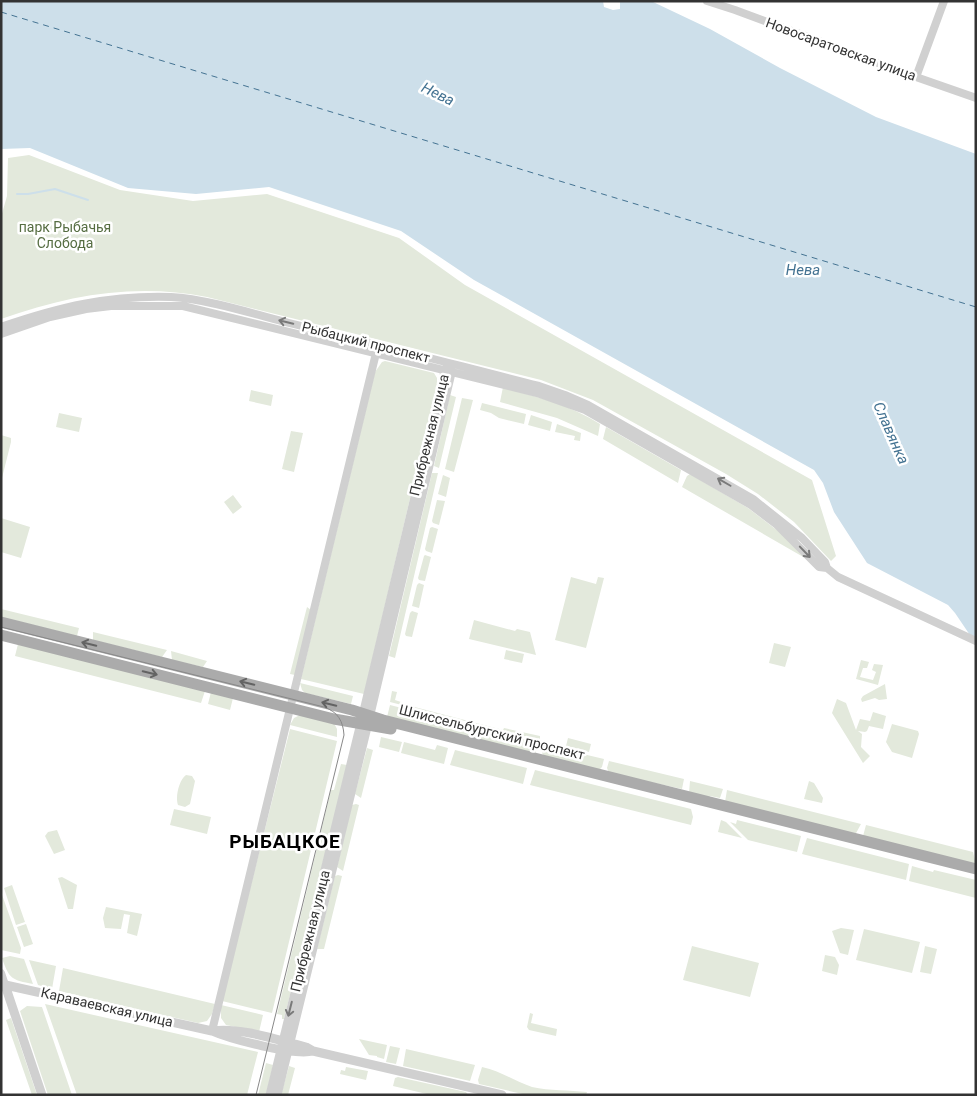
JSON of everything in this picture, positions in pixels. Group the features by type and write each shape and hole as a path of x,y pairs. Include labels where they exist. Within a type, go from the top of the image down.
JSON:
{"main road":[{"name":"Шлиссельбургский проспект","path":"1,622 294,695 381,727 976,876"},
{"name":"Шлиссельбургский проспект","path":"1,636 291,708 366,720 976,869"}],"street":[{"name":"Новосаратовская улица","path":"707,1 916,78 976,98"},
{"path":"916,78 944,1"},
{"name":"Рыбацкий проспект","path":"1,327 48,311 85,303 128,298 193,300 449,368 563,401 592,414 751,505 790,538 820,567 827,568 838,576 976,641"},
{"name":"Рыбацкий проспект","path":"1,334 50,317 86,309 111,306 172,305 193,307 377,349"},
{"path":"212,1031 377,349"},
{"name":"Прибрежная улица","path":"270,1095 285,1046 366,720 449,368"},
{"path":"1,973 3,984 42,1095"},
{"name":"Караваевская улица","path":"3,984 212,1031 227,1029 285,1046 306,1047 312,1051 476,1092 502,1095"},
{"name":"Прибрежная улица","path":"277,1095 285,1046"}],"green space":[{"name":"парк Рыбачья Слобода","path":"29,155 120,190 193,201 267,194 399,238 465,285 812,480 836,556 831,561 794,522 758,494 726,474 593,400 541,380 207,297 180,293 128,291 102,294 52,303 1,319 1,217 7,196 8,158"},
{"path":"385,361 434,373 437,378 437,384 364,694 301,679 375,372 382,362"},
{"path":"503,387 553,402 589,417 600,424 598,436 557,418 500,402"},
{"path":"251,390 273,395 271,406 249,401"},
{"path":"450,395 456,397 439,468 434,466"},
{"path":"462,398 473,400 454,472 445,469"},
{"path":"482,403 526,414 524,424 499,418 491,413 480,410"},
{"path":"59,413 82,418 79,432 56,427"},
{"path":"531,415 552,422 550,431 528,425"},
{"path":"557,424 581,433 580,441 574,440 575,436 555,432"},
{"path":"606,427 681,470 678,483 603,439"},
{"path":"291,431 303,433 294,472 282,469"},
{"path":"1,435 11,438 11,442 1,482"},
{"path":"432,473 438,473 395,658 389,656"},
{"path":"690,474 748,508 782,534 805,558 682,487 687,476"},
{"path":"443,475 450,478 446,497 438,494"},
{"path":"233,495 242,507 233,514 224,502"},
{"path":"437,500 445,501 439,525 432,521"},
{"path":"1,518 30,527 21,558 1,552"},
{"path":"430,528 438,529 432,553 425,549"},
{"path":"425,555 431,557 425,581 418,578"},
{"path":"571,577 596,584 598,577 604,578 586,648 555,640"},
{"path":"419,583 424,585 419,608 412,606"},
{"path":"307,607 311,610 295,675 290,674"},
{"path":"1,609 79,628 77,636 1,617"},
{"path":"412,611 418,613 412,637 405,634"},
{"path":"474,620 515,631 517,629 530,632 536,655 469,639"},
{"path":"93,632 167,650 162,657 93,640"},
{"path":"774,643 791,647 785,667 769,663"},
{"path":"18,644 205,691 201,703 15,656"},
{"path":"506,650 524,654 522,663 504,659"},
{"path":"171,651 207,661 203,667 172,660"},
{"path":"861,660 869,662 867,668 863,668 860,677 873,680 876,672 872,670 874,664 883,665 878,685 856,679"},
{"path":"300,683 353,696 351,704 305,693"},
{"path":"885,684 887,699 879,700 875,698 862,702 863,696"},
{"path":"392,691 397,692 395,700 407,705 503,730 504,728 540,736 540,740 390,702"},
{"path":"211,692 233,698 230,710 208,704"},
{"path":"837,699 846,703 856,730 860,719 870,721 873,712 886,716 883,729 869,726 865,732 858,731 862,734 861,747 870,756 863,763 832,713"},
{"path":"390,705 539,743 535,754 387,717"},
{"path":"300,715 334,723 337,729 337,737 290,725 294,718"},
{"path":"892,724 918,731 919,734 912,758 892,752 886,742"},
{"path":"290,729 337,741 272,1013 222,1001"},
{"path":"381,737 402,742 399,752 379,747"},
{"path":"568,738 591,744 589,752 566,746"},
{"path":"404,742 435,750 437,745 448,748 444,764 401,753"},
{"path":"545,745 604,759 602,767 599,770 544,756 542,753"},
{"path":"367,748 373,750 361,798 355,794"},
{"path":"455,750 527,768 523,784 450,765"},
{"path":"609,761 684,779 682,789 609,773 607,768"},
{"path":"341,764 347,765 284,1019 282,1019 282,1015 277,1014 331,790 334,790"},
{"path":"535,770 691,809 693,817 691,825 530,785"},
{"path":"186,775 192,776 195,781 190,804 185,807 178,805 177,798 178,789"},
{"path":"690,781 723,789 720,798 710,796 709,798 689,793"},
{"path":"809,781 814,783 823,798 822,803 804,799"},
{"path":"727,790 861,824 855,835 725,802"},
{"path":"352,805 359,805 343,871 337,867"},
{"path":"174,809 211,817 207,834 170,825"},
{"path":"721,820 726,822 742,838 718,832"},
{"path":"737,820 801,836 797,852 748,840 730,822 736,824"},
{"path":"866,825 973,852 976,865 863,836"},
{"path":"57,830 65,850 54,854 45,836 48,832"},
{"path":"807,838 909,864 906,880 802,854"},
{"path":"912,866 976,880 976,898 909,881"},
{"path":"335,876 342,876 324,949 317,949"},
{"path":"62,877 77,885 73,909 68,909 58,878"},
{"path":"12,885 25,922 16,925 4,888"},
{"path":"1,892 21,948 20,954 1,950"},
{"path":"106,907 142,914 137,936 127,933 130,915 124,914 121,929 105,928 103,918"},
{"path":"26,924 33,944 24,947 17,927"},
{"path":"841,928 854,930 848,955 840,953 832,931"},
{"path":"864,929 920,942 912,973 856,960"},
{"path":"692,946 759,963 750,997 683,980"},
{"path":"925,946 937,949 931,974 920,972"},
{"path":"825,955 835,957 839,965 837,975 822,971"},
{"path":"10,956 24,959 33,984 16,980 9,974 2,958"},
{"path":"29,960 56,966 52,989 38,985"},
{"path":"63,968 215,1004 212,1014 207,1021 198,1023 59,991"},
{"path":"45,1004 258,1052 247,1095 77,1095"},
{"path":"221,1005 263,1015 259,1032 226,1025 221,1018"},
{"path":"27,1006 42,1007 72,1095 48,1095 20,1011"},
{"path":"530,1013 533,1014 531,1023 557,1029 556,1036 529,1030 527,1027"},
{"path":"11,1018 37,1095 32,1095 6,1020"},
{"path":"359,1039 387,1045 384,1059 369,1055"},
{"path":"390,1046 400,1048 396,1064 386,1062"},
{"path":"406,1049 475,1065 470,1081 403,1066"},
{"path":"266,1063 273,1065 266,1095 258,1095"},
{"path":"289,1066 295,1068 288,1095 281,1095"},
{"path":"346,1067 368,1071 366,1080 340,1074 341,1070 345,1071"},
{"path":"482,1067 532,1087 587,1092 586,1095 527,1095 479,1084 478,1080"},
{"path":"398,1077 466,1092 468,1095 431,1095 393,1086 395,1078"}],"water":[{"name":"Нева","path":"1,1 603,1 604,7 613,10 620,9 620,1 651,1 710,29 780,68 876,117 976,154 976,644 948,605 867,563 834,512 823,483 814,470 474,280 401,231 269,187 196,194 128,188 30,148 1,149"}],"waterway":[{"path":"17,194 55,189 88,200"}],"ferry route":[{"path":"1,12 976,307"}],"tram line":[{"path":"1,627 324,707 336,714 341,721 344,735 256,1095"}],"district":[{"name":"РЫБАЦКОЕ","path":"285,841"}],"water label":[{"name":"Славянка","path":"891,433"}]}
